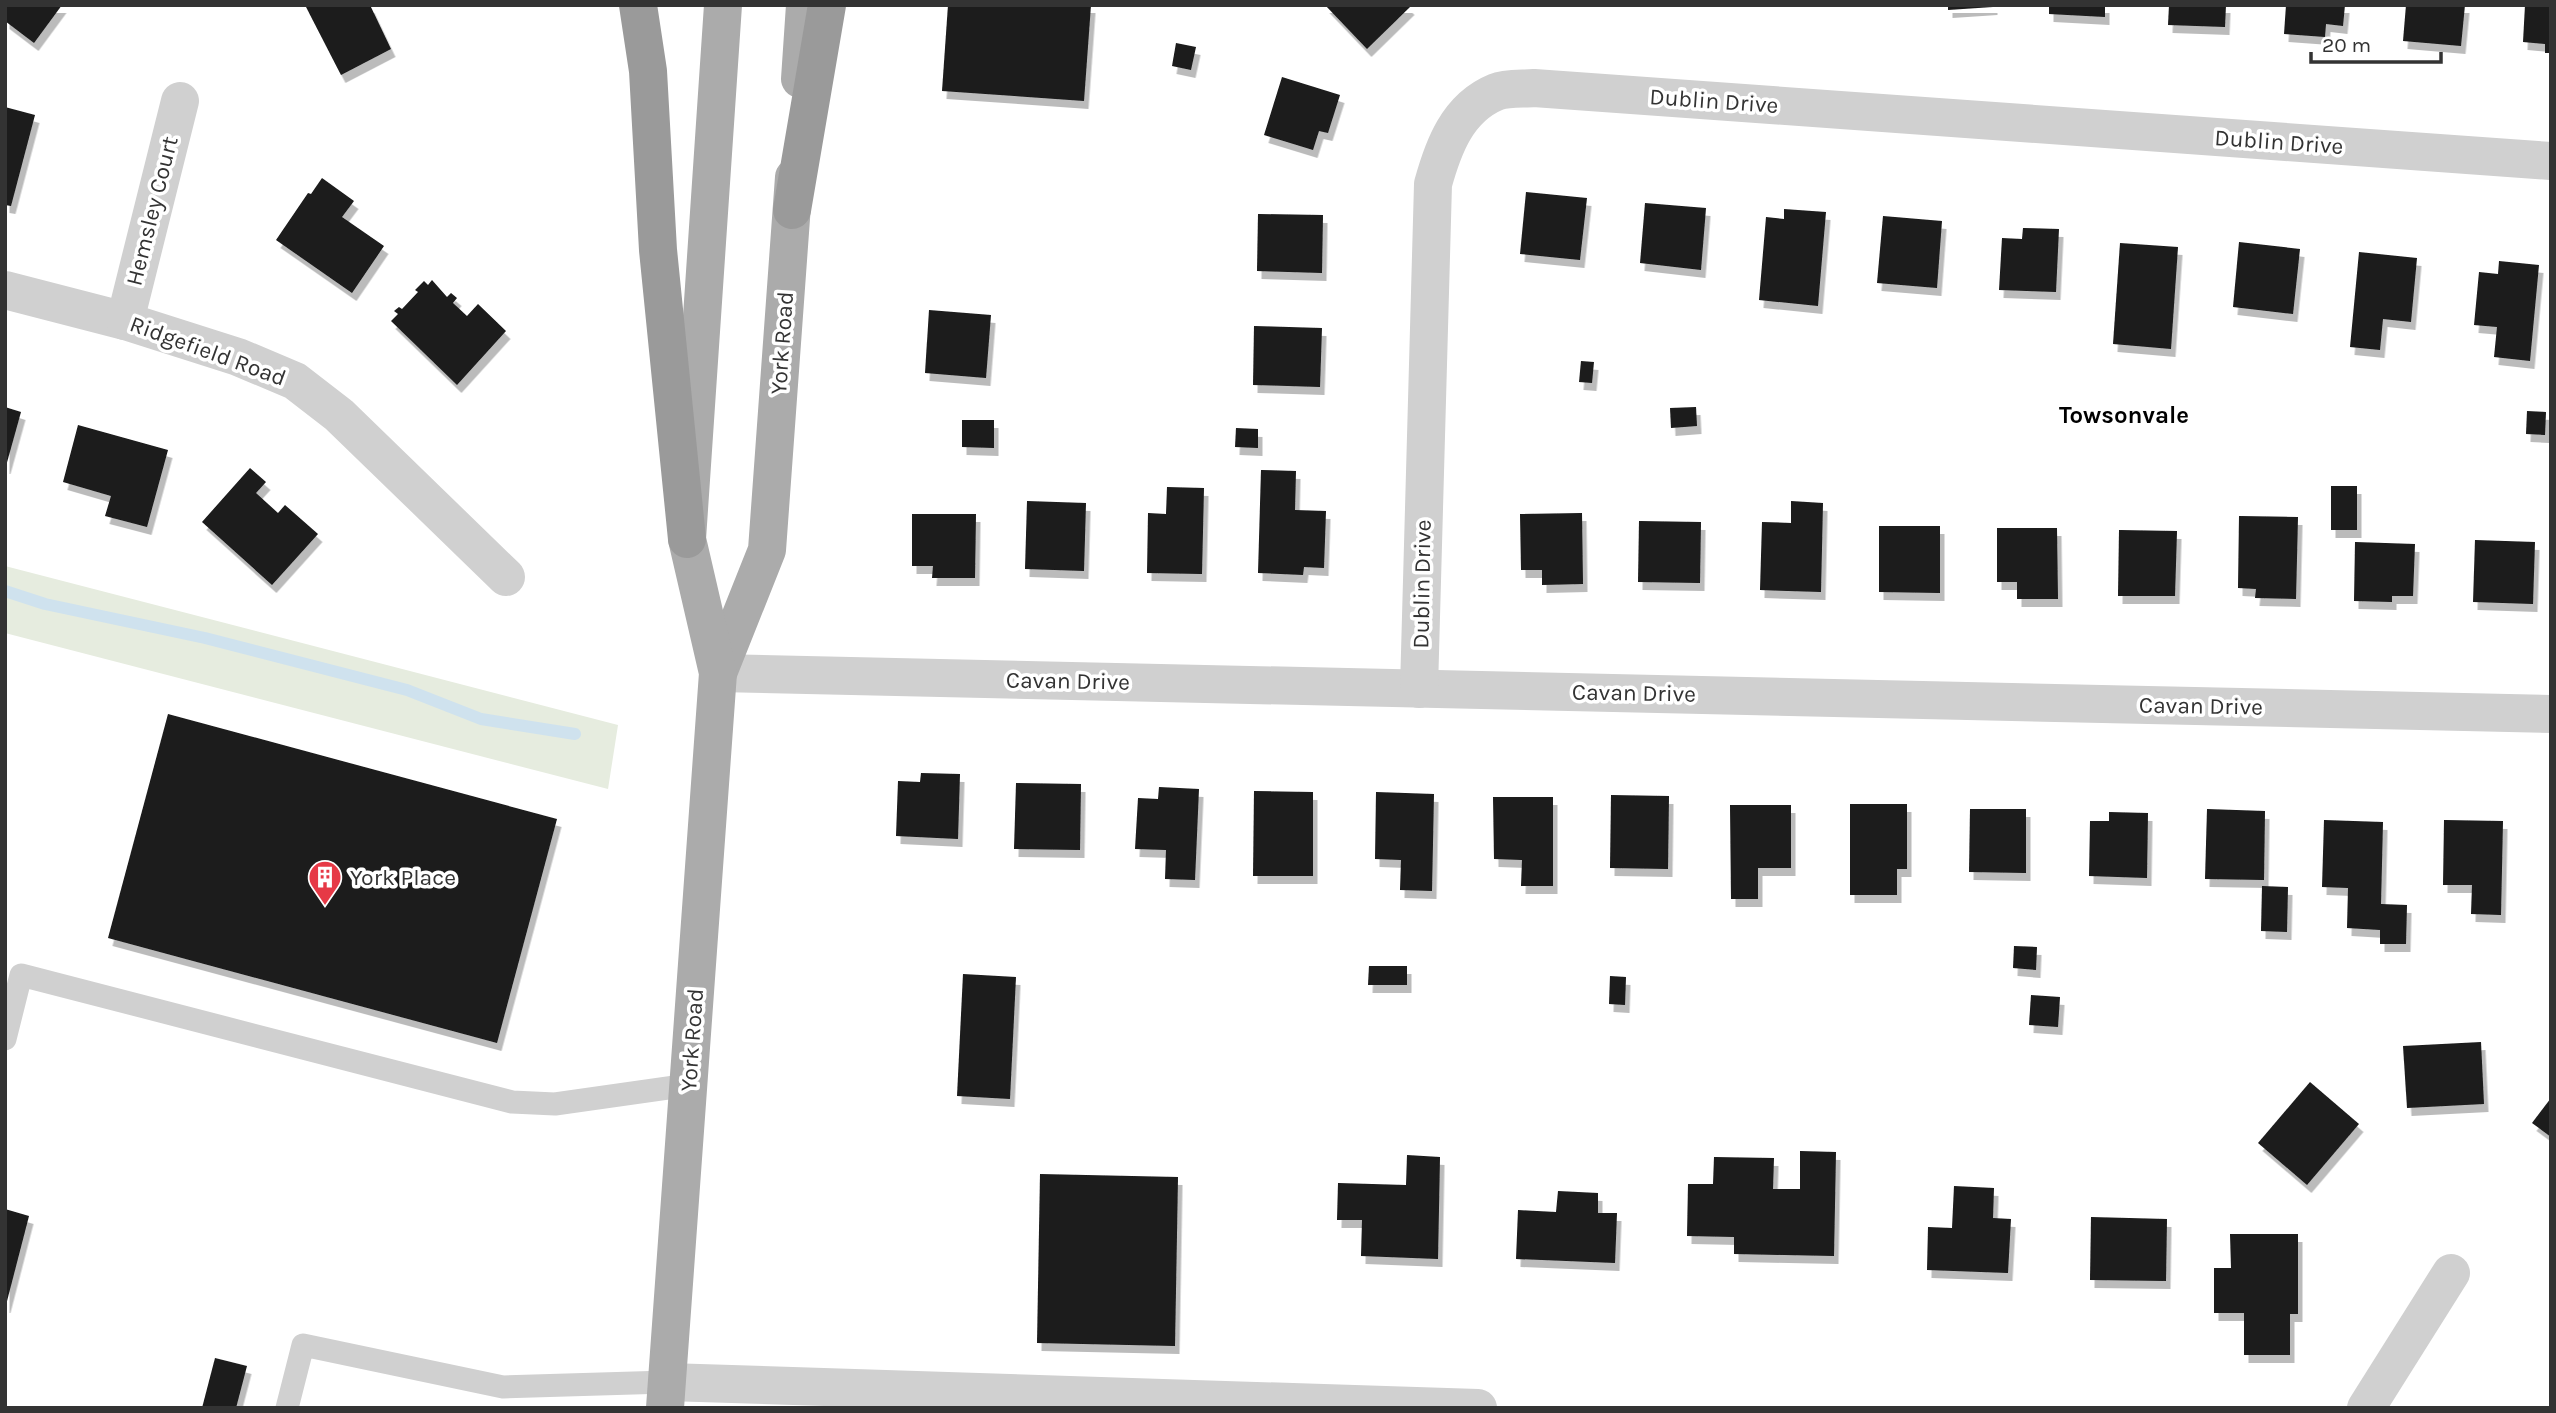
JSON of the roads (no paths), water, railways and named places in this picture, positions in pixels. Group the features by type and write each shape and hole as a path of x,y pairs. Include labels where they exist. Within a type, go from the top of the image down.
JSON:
{"highway":[{"path":"638,5 648,71 658,250 687,539"},
{"path":"792,210 827,5"}],"main road":[{"name":"York Road","path":"666,1395 718,673 687,539 723,5"},
{"name":"York Road","path":"718,673 767,550 805,5"}],"street":[{"name":"Dublin Drive","path":"1419,689 1433,184 1443,149 1455,126 1474,106 1496,92 1534,88 2551,161"},
{"name":"Hemsley Court","path":"125,321 180,101"},
{"name":"Ridgefield Road","path":"5,290 125,321 238,357 295,381 339,415 506,578"},
{"name":"Cavan Drive","path":"718,673 2551,715"},
{"path":"2366,1408 2451,1273"},
{"path":"666,1395 1478,1408"}],"lane":[{"path":"5,1039 21,975 512,1102 555,1104 689,1085"},
{"path":"287,1408 303,1345 503,1387 666,1395"}],"waterway":[{"path":"5,591 45,604 205,638 407,690 481,719 575,734"}],"place":[{"name":"York Place","path":"325,907"}],"district":[{"name":"Towsonvale","path":"2124,415"}]}
